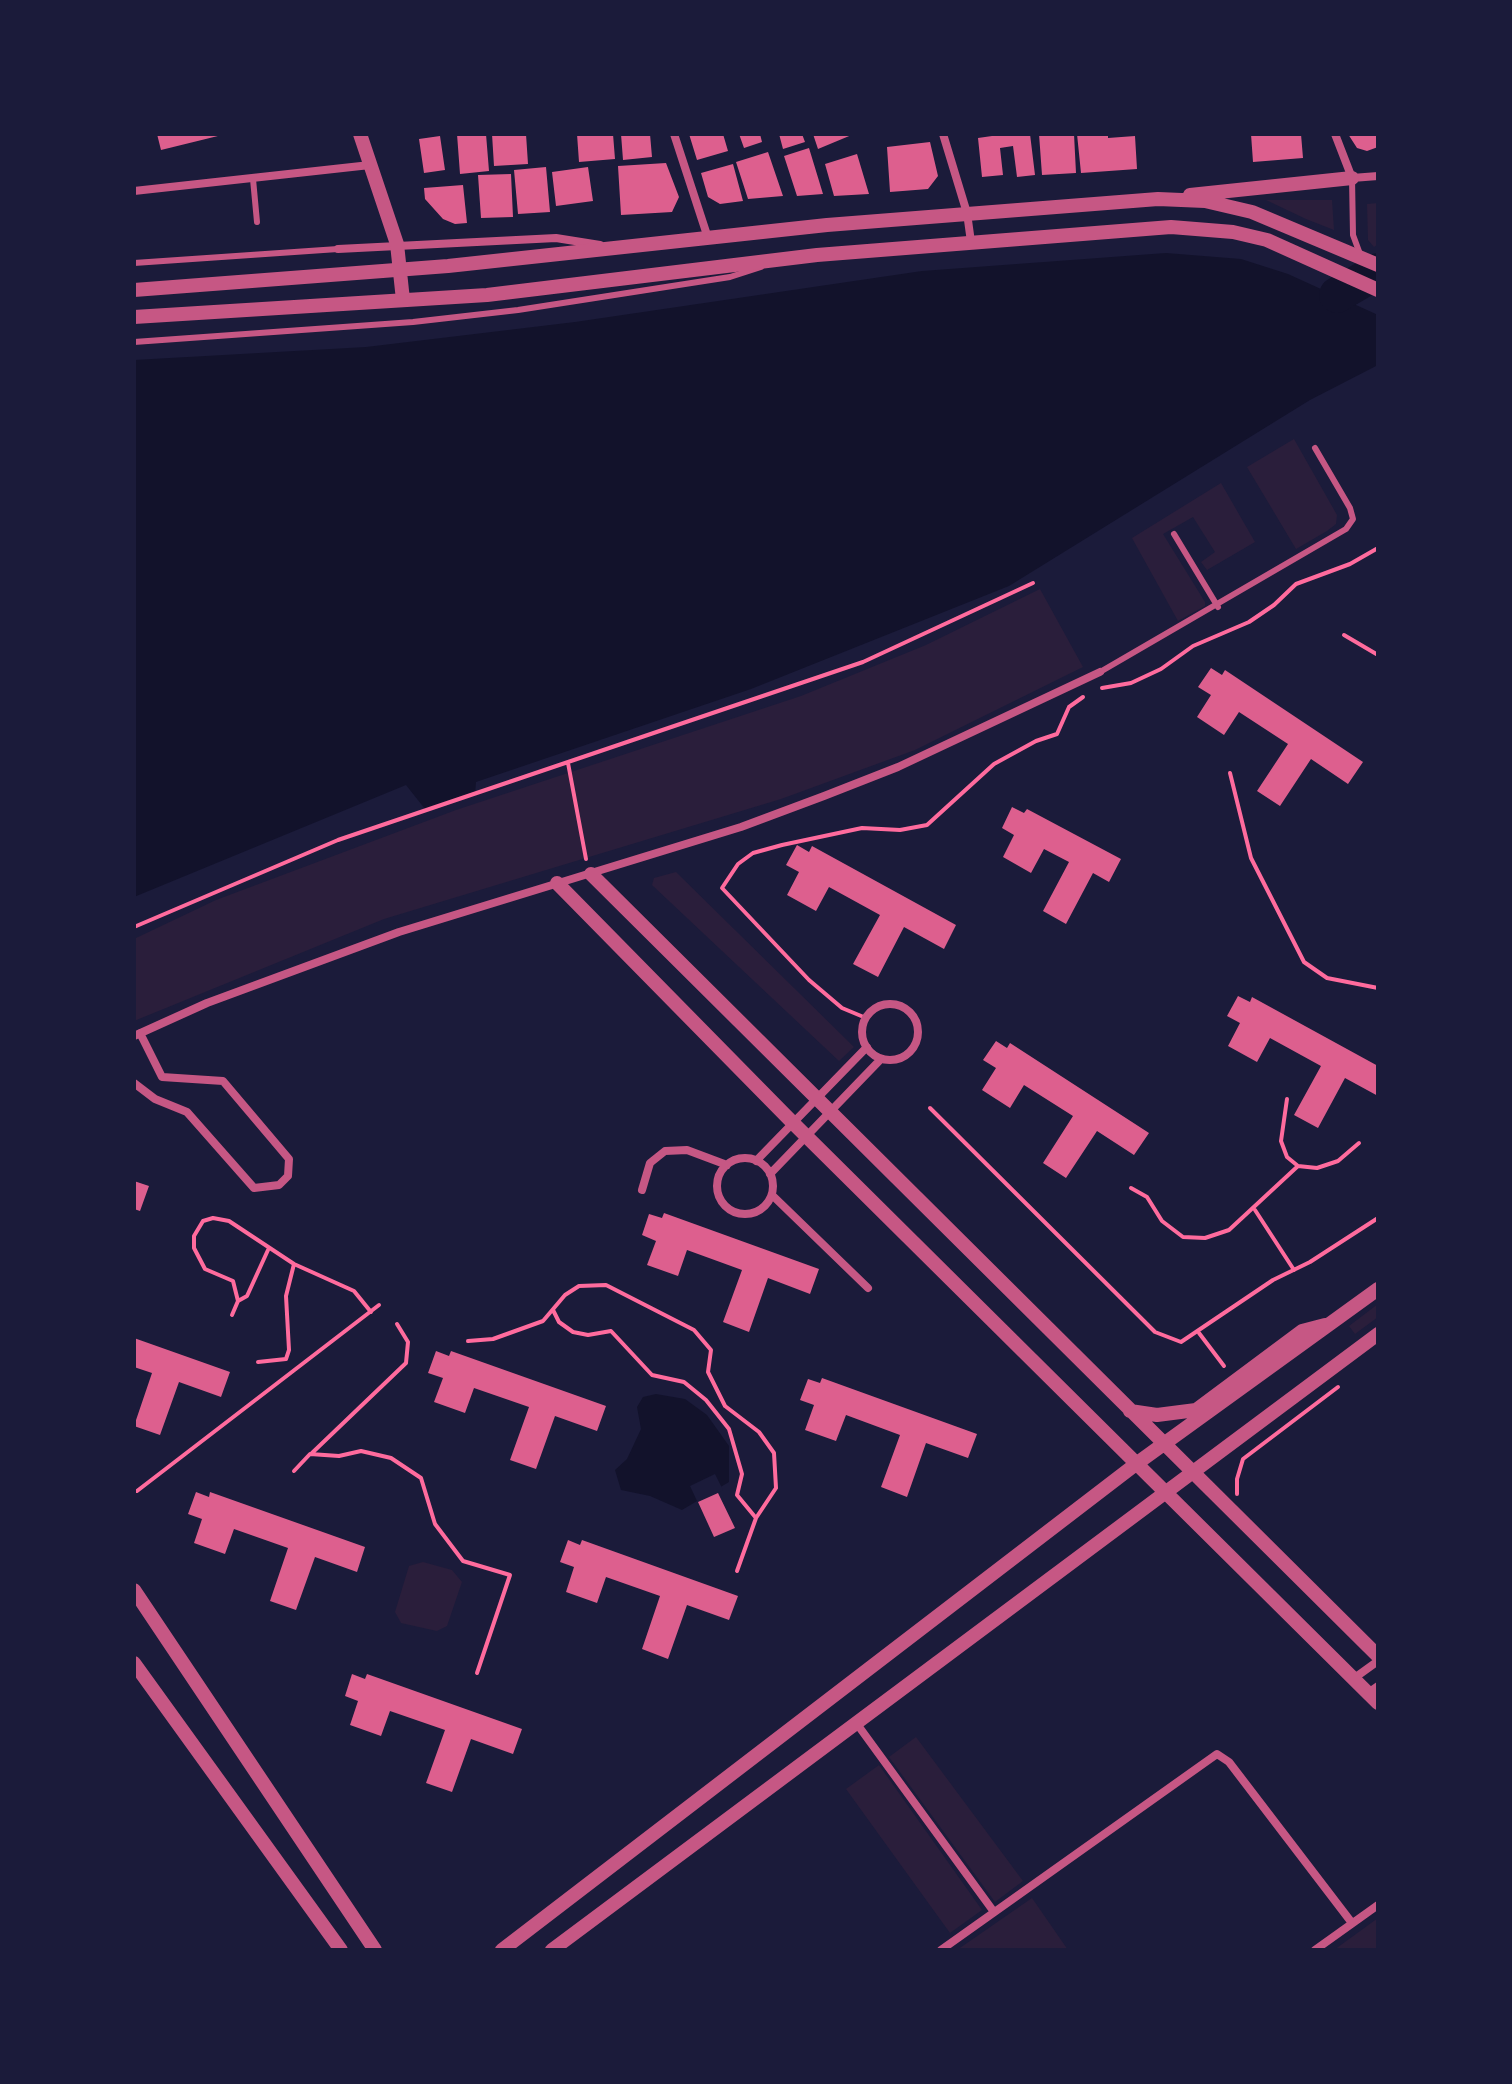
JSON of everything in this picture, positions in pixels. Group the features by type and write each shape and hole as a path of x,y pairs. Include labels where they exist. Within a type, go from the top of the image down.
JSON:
{"street":[{"path":"360,134 397,244 403,300"},
{"path":"674,134 708,238"},
{"path":"943,134 967,213 971,242"},
{"path":"1335,134 1352,178"},
{"path":"134,191 370,165"},
{"path":"1168,200 1213,191 1378,176"},
{"path":"134,290 401,270 967,213 1168,200 1205,201 1252,212 1378,265"},
{"path":"134,317 531,290 788,259 1171,227 1204,228 1267,240 1378,290"},
{"path":"338,249 556,238 621,248"},
{"path":"134,1083 155,1099 187,1112 254,1188 279,1185 288,1176 289,1159 223,1081 162,1077 137,1034 207,1003 399,932 741,827 898,767 1100,672"},
{"path":"591,874 1378,1658 1353,1679"},
{"path":"557,883 1136,1464 1353,1679 1375,1694"},
{"path":"898,1005 906,1009 917,1023 919,1032 912,1050 896,1060 881,1059 867,1047 863,1035 866,1018 880,1006 898,1005"},
{"path":"756,1161 867,1047"},
{"path":"770,1174 881,1059"},
{"path":"642,1190 650,1163 665,1151 687,1150 727,1165"},
{"path":"772,1195 760,1210 741,1214 732,1211 719,1198 717,1189 727,1165 743,1158 756,1161 770,1174 772,1195 868,1288"},
{"path":"502,1950 1136,1464 1378,1289"},
{"path":"1130,1411 1168,1415 1196,1410 1302,1331 1334,1323"},
{"path":"552,1950 1378,1334"},
{"path":"134,1590 375,1950"},
{"path":"134,1663 341,1950"},
{"path":"857,1724 994,1912"},
{"path":"941,1950 1217,1754 1229,1762 1352,1923"},
{"path":"1315,1950 1378,1905"}],"lane":[{"path":"1352,178 1353,235 1362,257"},
{"path":"253,179 257,222"},
{"path":"134,263 338,249"},
{"path":"134,342 413,322 518,310 730,277 788,259"},
{"path":"1100,672 1218,607 1350,526 1350,508 1315,448"},
{"path":"1174,534 1218,607"}],"path":[{"path":"866,1018 842,1008 809,980 722,888 738,864 767,849 862,828 900,830 927,825 994,764 1036,741 1057,734 1069,707 1079,699 1161,669 1193,646 1249,622 1274,605 1296,584 1350,564 1378,548"},
{"path":"134,927 338,840 863,662 1033,583"},
{"path":"1344,635 1378,655"},
{"path":"568,763 586,859 575,862"},
{"path":"1230,773 1251,858 1304,962 1327,978 1378,988"},
{"path":"1287,1099 1281,1141 1287,1157 1298,1166 1317,1168 1338,1161 1359,1143"},
{"path":"930,1108 1155,1332 1181,1342 1199,1333 1273,1280 1378,1218"},
{"path":"1131,1188 1147,1197 1162,1221 1183,1237 1205,1238 1229,1230 1255,1210 1298,1166"},
{"path":"1255,1210 1294,1270"},
{"path":"232,1315 238,1301 233,1281 205,1269 194,1248 194,1236 203,1221 213,1218 229,1221 268,1250 354,1291 371,1312"},
{"path":"238,1301 247,1296 268,1250"},
{"path":"258,1362 286,1359 289,1350 286,1296 294,1264"},
{"path":"468,1341 519,1332 543,1321 565,1295 579,1286 606,1285 694,1330 711,1350 708,1372 725,1406 759,1432 774,1453 776,1488 756,1518 737,1571"},
{"path":"137,1491 379,1305"},
{"path":"553,1309 559,1322 573,1332 588,1335 611,1331 652,1375 684,1382 706,1400 729,1429 742,1474 737,1495 756,1518"},
{"path":"294,1471 357,1406 389,1383 406,1363 408,1342 397,1324"},
{"path":"1199,1333 1224,1366"},
{"path":"1237,1497 1237,1479 1243,1459 1341,1385"},
{"path":"310,1454 339,1456 361,1451 391,1458 421,1478 435,1524 463,1561 510,1575 477,1673"}],"shaded area":[{"path":"1266,200 1332,200 1334,230 1306,219"},
{"path":"1378,203 1378,244 1374,247 1368,240 1367,204"},
{"path":"1166,253 1241,259 1288,274 1378,315 1378,365 1310,400 1009,586 751,689 476,782 475,795 425,809 406,785 134,897 134,360 366,347 575,322 922,271"},
{"path":"1294,439 1337,515 1336,524 1296,549 1247,467"},
{"path":"1221,483 1255,542 1207,570 1201,562 1215,552 1193,517 1163,534 1205,602 1205,606 1178,621 1132,538"},
{"path":"1040,589 1083,667 915,750 781,799 384,919 134,1021 134,939 216,900 456,810 801,696 926,645"},
{"path":"676,872 854,1047 839,1061 652,885 654,878"},
{"path":"1378,1304 1378,1317 1355,1334 1349,1326"},
{"path":"656,1394 685,1399 707,1415 729,1446 729,1482 682,1510 650,1496 621,1490 615,1470 627,1459 641,1429 637,1407 643,1397"},
{"path":"423,1562 452,1570 462,1582 447,1626 437,1631 401,1623 395,1612 409,1566"},
{"path":"916,1737 1023,1881 995,1902 889,1757"},
{"path":"879,1765 982,1910 950,1933 846,1789"},
{"path":"1032,1898 1068,1950 957,1950"},
{"path":"1378,1918 1378,1950 1334,1950"}],"pier":[{"path":"715,1474 723,1490 698,1503 690,1486"}],"building":[{"path":"157,134 221,134 222,135 161,150"},
{"path":"457,134 486,134 489,171 460,174"},
{"path":"492,134 526,134 528,164 494,166"},
{"path":"577,134 613,134 615,159 579,162"},
{"path":"621,134 650,134 652,157 623,160"},
{"path":"689,134 723,134 728,151 697,160"},
{"path":"739,134 760,134 762,142 744,148"},
{"path":"779,134 802,134 805,142 783,149"},
{"path":"813,134 854,134 818,149"},
{"path":"1030,134 1035,175 1017,177 1013,146 1000,148 1003,175 982,177 978,138"},
{"path":"1039,134 1074,134 1076,173 1042,175"},
{"path":"1077,134 1108,134 1108,138 1135,136 1137,169 1081,173"},
{"path":"1251,134 1301,134 1303,158 1253,162"},
{"path":"1348,134 1378,134 1378,147 1367,151 1357,148"},
{"path":"440,136 445,170 424,173 419,139"},
{"path":"930,142 938,176 928,189 890,192 887,147"},
{"path":"809,148 823,194 797,196 784,156"},
{"path":"768,152 783,196 748,199 736,162"},
{"path":"857,154 869,194 834,196 825,164"},
{"path":"666,163 679,197 672,212 621,215 618,166"},
{"path":"733,164 743,201 720,204 708,197 701,173"},
{"path":"546,167 550,212 518,214 514,170"},
{"path":"588,167 593,201 556,206 552,172"},
{"path":"511,174 513,217 481,218 478,175"},
{"path":"463,185 467,223 455,224 443,219 425,199 424,188"},
{"path":"1211,668 1222,675 1225,670 1363,762 1348,784 1311,759 1280,806 1257,791 1288,744 1239,712 1224,735 1197,717 1211,695 1198,687"},
{"path":"1012,807 1024,813 1027,809 1121,859 1109,882 1093,873 1066,924 1043,911 1069,862 1044,849 1031,873 1003,857 1014,835 1002,828"},
{"path":"797,845 809,852 812,846 956,925 944,949 904,927 878,977 853,964 880,915 829,887 816,911 787,895 799,872 786,865"},
{"path":"1238,996 1250,1002 1252,997 1378,1066 1378,1096 1345,1078 1318,1128 1294,1115 1321,1066 1270,1038 1257,1062 1228,1046 1240,1023 1227,1016"},
{"path":"996,1041 1007,1048 1010,1043 1149,1133 1134,1155 1097,1131 1066,1178 1043,1163 1073,1116 1024,1085 1010,1108 982,1090 996,1068 983,1060"},
{"path":"134,1181 149,1186 140,1211 134,1209"},
{"path":"664,1213 819,1269 810,1294 768,1278 749,1332 723,1322 742,1270 687,1250 678,1276 647,1265 656,1241 642,1235 649,1214 662,1218"},
{"path":"134,1338 230,1372 221,1397 179,1382 160,1435 134,1426 152,1373 134,1367"},
{"path":"436,1351 449,1356 451,1351 606,1406 597,1431 555,1416 536,1469 510,1460 529,1407 474,1388 465,1413 434,1402 443,1378 428,1373"},
{"path":"822,1378 977,1434 968,1458 926,1443 907,1497 881,1487 900,1435 846,1415 836,1441 805,1430 814,1405 800,1400 808,1379 820,1383"},
{"path":"196,1492 209,1497 210,1492 365,1547 357,1572 315,1557 296,1610 270,1601 288,1548 234,1529 225,1554 194,1543 202,1519 188,1514"},
{"path":"718,1493 735,1528 714,1537 698,1502"},
{"path":"568,1540 580,1545 582,1540 738,1596 729,1620 687,1605 668,1659 642,1649 660,1596 606,1577 597,1603 566,1592 574,1567 560,1562"},
{"path":"352,1674 365,1679 367,1674 522,1729 513,1754 471,1739 452,1792 426,1783 445,1730 390,1711 381,1736 350,1725 358,1701 345,1696"}],"waterway":[{"path":"1337,295 1378,271"}]}
